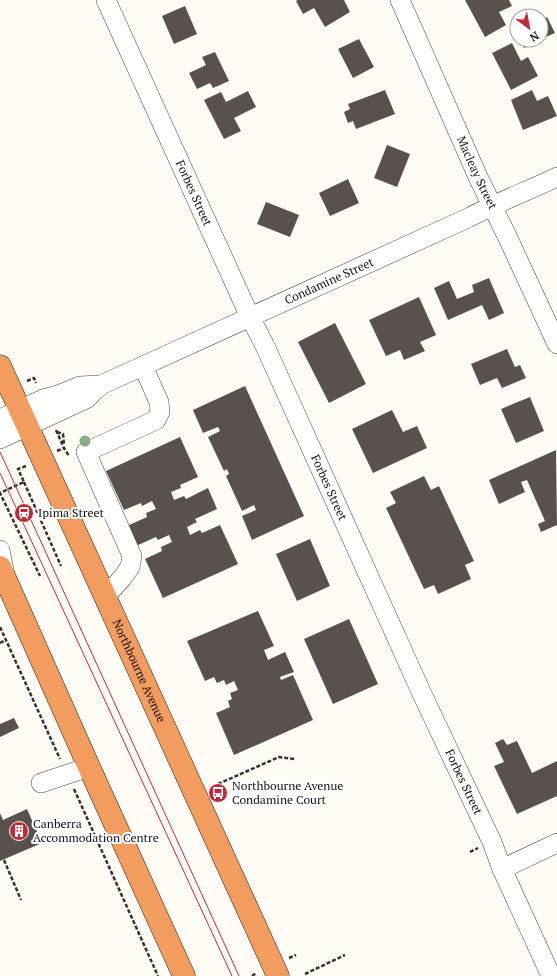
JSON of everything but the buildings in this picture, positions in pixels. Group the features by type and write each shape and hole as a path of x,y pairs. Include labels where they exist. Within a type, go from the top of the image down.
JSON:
{"highway":[{"name":"Northbourne Avenue","path":"0,366 11,419 105,597 278,976"},
{"path":"3,574 184,976"}],"street":[{"name":"Forbes Street","path":"106,0 250,317 265,346 423,696 492,842 502,869 550,976"},
{"name":"Macleay Street","path":"400,0 492,206 557,344"},
{"name":"Condamine Street","path":"11,419 43,399 80,386 101,385 492,206 557,178"},
{"path":"105,597 130,567 132,556 78,454 156,420 160,412 159,402 143,366"},
{"path":"0,439 11,419"},
{"path":"0,550 3,574"},
{"path":"41,783 89,767"},
{"path":"502,869 557,843"}],"path":[{"path":"57,432 63,434 64,448 78,454"},
{"path":"18,469 60,566"},
{"path":"24,482 0,493 40,576"},
{"path":"0,627 158,976"},
{"path":"0,643 6,640"},
{"path":"218,784 279,757 295,759"},
{"path":"4,860 21,900"},
{"path":"305,974 345,955"}],"tram line":[{"path":"0,452 239,976"},
{"path":"0,473 232,976"}],"place":[{"name":"Ipima Street","path":"24,513"},
{"name":"Northbourne Avenue Condamine Court","path":"218,793"},
{"name":"Canberra Accommodation Centre","path":"19,831"}]}
